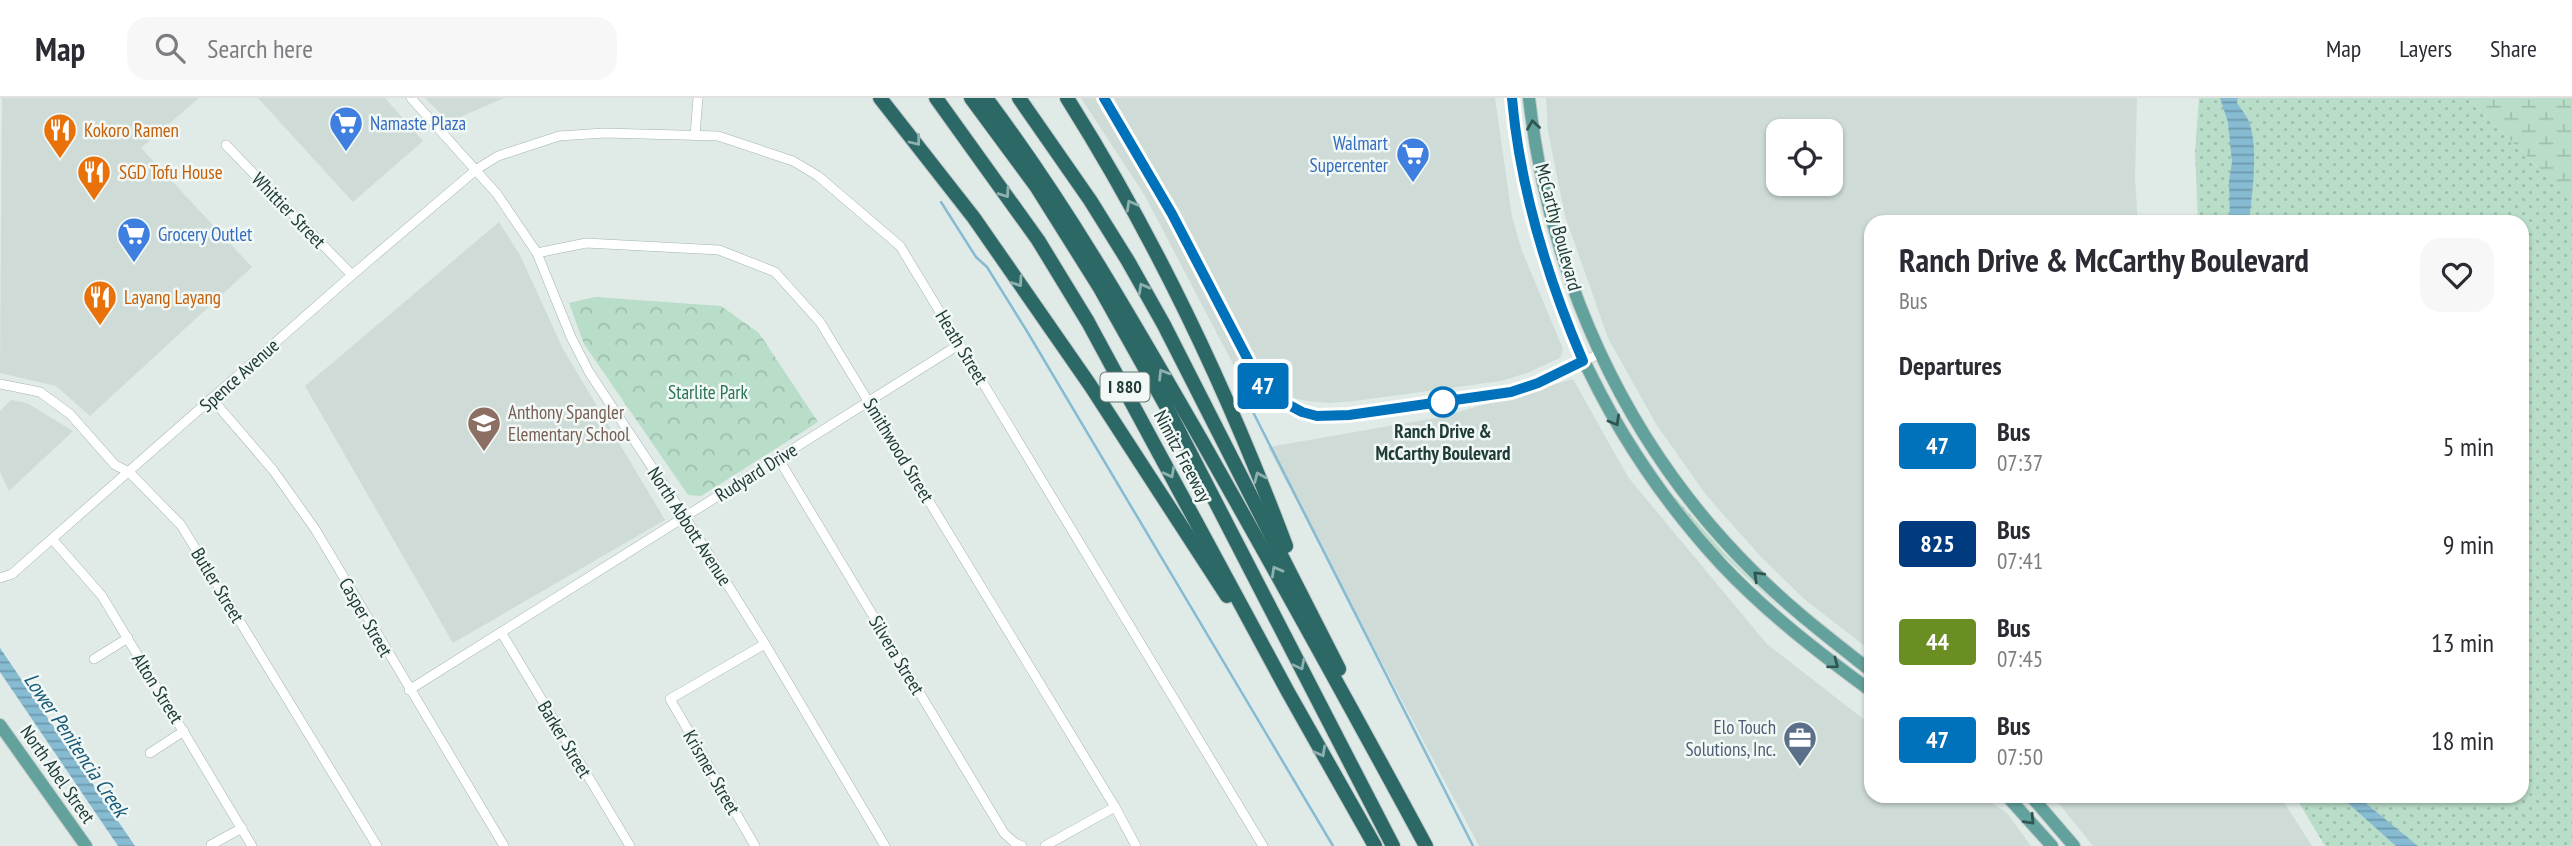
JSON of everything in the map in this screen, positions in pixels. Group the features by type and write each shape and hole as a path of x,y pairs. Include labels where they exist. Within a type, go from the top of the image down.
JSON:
{"highway":[{"path":"880,98 966,208 1090,385 1288,692"},
{"path":"925,98 981,158"},
{"name":"Nimitz Freeway","path":"936,98 1038,240 1088,322 1288,692 1375,846"},
{"path":"971,98 1042,196 1113,311 1165,404 1393,846"},
{"path":"986,98 1045,180 1110,282 1279,578 1426,846"},
{"path":"1019,98 1090,200 1164,325 1372,734 1434,846"},
{"path":"1067,98 1133,208 1210,359 1310,609"}],"main road":[{"name":"McCarthy Boulevard","path":"1512,98 1522,170 1539,239 1560,303 1583,361 1639,460 1715,557 1797,635 1864,686"},
{"name":"McCarthy Boulevard","path":"1529,98 1539,166 1555,234 1576,297 1600,354 1653,450 1721,537 1777,594 1864,665"},
{"name":"North Abel Street","path":"0,725 86,846"},
{"path":"2013,803 2052,846"},
{"path":"2037,803 2074,846"}],"street":[{"name":"North Abbott Avenue","path":"411,98 477,169 537,253 571,337 589,372 765,644 885,846"},
{"path":"695,135 698,98"},
{"path":"1104,98 1172,214 1257,377 1276,398 1288,406 1310,414 1332,416 1497,395 1538,383 1600,354"},
{"name":"Heath Street","path":"477,169 498,156 559,136 604,133 718,136 793,161 818,176 900,246 1263,846"},
{"name":"Whittier Street","path":"226,145 352,275"},
{"name":"Spence Avenue","path":"0,578 12,574 53,540 352,275 477,169"},
{"name":"Smithwood Street","path":"537,253 586,243 719,250 775,272 820,322 870,401 1136,846"},
{"name":"Rudyard Drive","path":"409,690 960,344"},
{"name":"Butler Street","path":"0,384 40,392 70,414 115,465 130,472 181,525 377,846"},
{"name":"Casper Street","path":"212,399 272,470 315,529 504,846"},
{"name":"Silvera Street","path":"778,458 1004,833 1022,846"},
{"name":"Alton Street","path":"53,540 102,596 252,846"},
{"name":"Barker Street","path":"501,632 630,846"},
{"path":"94,659 128,638"},
{"name":"Krismer Street","path":"755,846 670,699 765,644"},
{"path":"150,753 184,731"},
{"path":"1045,846 1115,807"},
{"path":"211,845 242,828"}],"shaded area":[{"path":"2,98 199,98 141,148 252,267 90,416 56,386 0,373"},
{"path":"258,98 385,98 423,141 353,202"},
{"path":"425,98 504,98 449,122"},
{"path":"1081,98 1495,98 1512,217 1522,251 1563,349 1560,358 1501,381 1355,401 1308,401 1246,389 1145,196"},
{"path":"1546,98 2137,98 2135,178 2138,215 1864,215 1864,646 1803,598 1761,557 1706,495 1656,424 1608,338 1565,216 1548,132"},
{"name":"Anthony Spangler Elementary School","path":"499,222 520,255 563,349 665,520 453,643 305,386"},
{"path":"1573,379 1628,477 1767,644 1864,720 1864,803 1992,803 2007,813 2031,846 1479,846 1268,447 1441,417"},
{"path":"11,400 27,403 73,431 9,491 0,472 0,411"},
{"path":"2059,803 2284,803 2312,846 2093,846"}],"green space":[{"path":"2199,98 2467,98 2572,200 2572,846 2325,846 2299,803 2529,803 2529,215 2198,215 2195,152"},
{"path":"2467,98 2572,98 2572,200"},
{"name":"Starlite Park","path":"595,297 721,306 759,333 818,422 701,496 688,495 584,344 569,303"},
{"path":"1656,476 1725,554 1788,616 1695,529"}],"water":[{"path":"2220,98 2238,98 2237,103 2248,120 2254,145 2250,215 2230,215 2229,181 2232,162 2228,122"},
{"path":"0,648 135,846 118,846 0,672"},
{"path":"2348,803 2366,803 2418,846 2396,846"}],"waterway":[{"path":"941,202 976,257 987,267 1028,333 1333,846"},
{"path":"1252,410 1473,846"}],"bus line":[{"name":"47","path":"1104,98 1172,214 1257,377 1265,388 1288,406 1317,416 1349,415 1497,395 1538,383 1583,361 1560,303 1530,206 1512,98"}],"place":[{"name":"Namaste Plaza","path":"346,153"},
{"name":"Kokoro Ramen","path":"60,160"},
{"name":"Walmart Supercenter","path":"1413,184"},
{"name":"SGD Tofu House","path":"94,202"},
{"name":"Grocery Outlet","path":"134,264"},
{"name":"Layang Layang","path":"100,327"},
{"name":"Ranch Drive & McCarthy Boulevard","path":"1443,402"},
{"name":"Anthony Spangler Elementary School","path":"484,453"},
{"name":"Elo Touch Solutions, Inc.","path":"1800,768"}],"water label":[{"name":"Lower Penitencia Creek","path":"76,745"}]}
